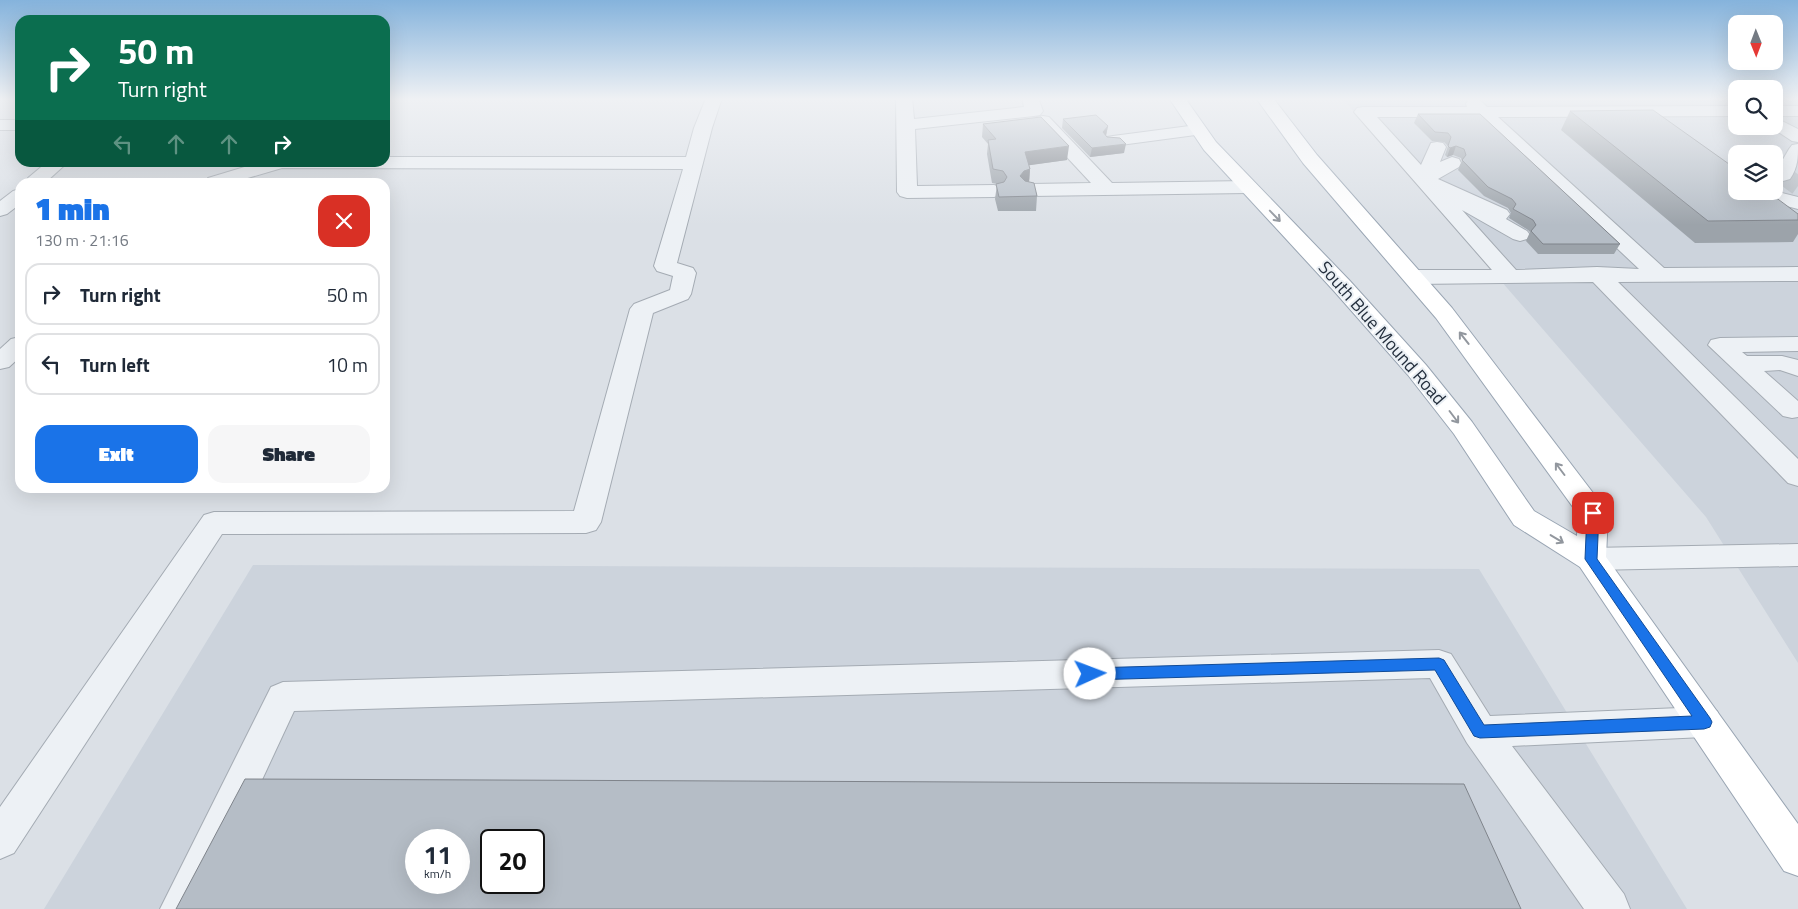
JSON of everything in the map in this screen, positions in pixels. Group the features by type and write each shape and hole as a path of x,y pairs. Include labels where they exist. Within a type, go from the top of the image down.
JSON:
{"main road":[{"name":"South Blue Mound Road","path":"1206,140 1342,286 1417,370 1463,428 1524,518 1591,559 1798,857"},
{"path":"1296,140 1310,159 1414,277 1466,342 1593,513 1591,559"}],"lane":[{"path":"0,840 214,523 586,522 642,309 680,294 685,273 665,266 700,140"},
{"path":"906,140 907,192 994,191"},
{"path":"1068,140 1107,189"},
{"path":"1112,141 1116,140"},
{"path":"1388,140 1508,275"},
{"path":"1497,140 1548,185 1572,214"},
{"path":"1507,140 1595,235"},
{"path":"1424,180 1430,144"},
{"path":"1783,152 1798,144"},
{"path":"1784,182 1798,144"},
{"path":"1503,147 1657,274"},
{"path":"1784,182 1798,149"},
{"path":"390,163 694,163"},
{"path":"1424,180 1452,163"},
{"path":"1519,163 1548,185"},
{"path":"40,178 53,167"},
{"path":"229,178 269,167"},
{"path":"1424,180 1468,180"},
{"path":"1424,180 1484,196"},
{"path":"1424,180 1500,214"},
{"path":"1424,180 1520,235"},
{"path":"1030,190 1248,187"},
{"path":"0,210 15,199"},
{"path":"1783,199 1798,203"},
{"path":"1414,277 1597,274 1798,274"},
{"path":"1597,274 1732,411 1794,468"},
{"path":"1795,410 1720,345 1798,344"},
{"path":"0,362 15,348"},
{"path":"1741,364 1793,366"},
{"path":"1732,411 1795,410"},
{"path":"1591,559 1798,555"},
{"path":"181,909 283,697 1439,664 1480,732 1609,909"},
{"path":"1480,732 1704,722"}],"shaded area":[{"path":"1379,140 1798,140 1798,663 1706,517"},
{"path":"253,565 1479,569 1687,909 44,909"}],"building":[{"path":"988,140 1064,140 1069,146 1025,152 1030,169 1024,171 1020,176 1025,181 1034,183 1037,196 999,197 996,184 1004,182 1007,177 1003,171 993,169"},
{"path":"1084,140 1122,140 1126,144 1092,148"},
{"path":"1450,140 1508,140 1620,244 1543,244 1531,231 1536,225 1533,220 1513,209 1516,204 1512,199 1488,187 1462,160 1466,155 1464,149 1456,146 1450,148 1448,146"},
{"path":"1607,140 1696,140 1728,163 1728,200 1779,200 1798,214 1798,220 1708,221"},
{"path":"245,779 1464,784 1521,909 176,909"}],"tunnel":[{"path":"1783,175 1798,186"}],"route":[{"path":"1090,674 1439,664 1480,732 1704,722 1591,559 1593,513"}]}
